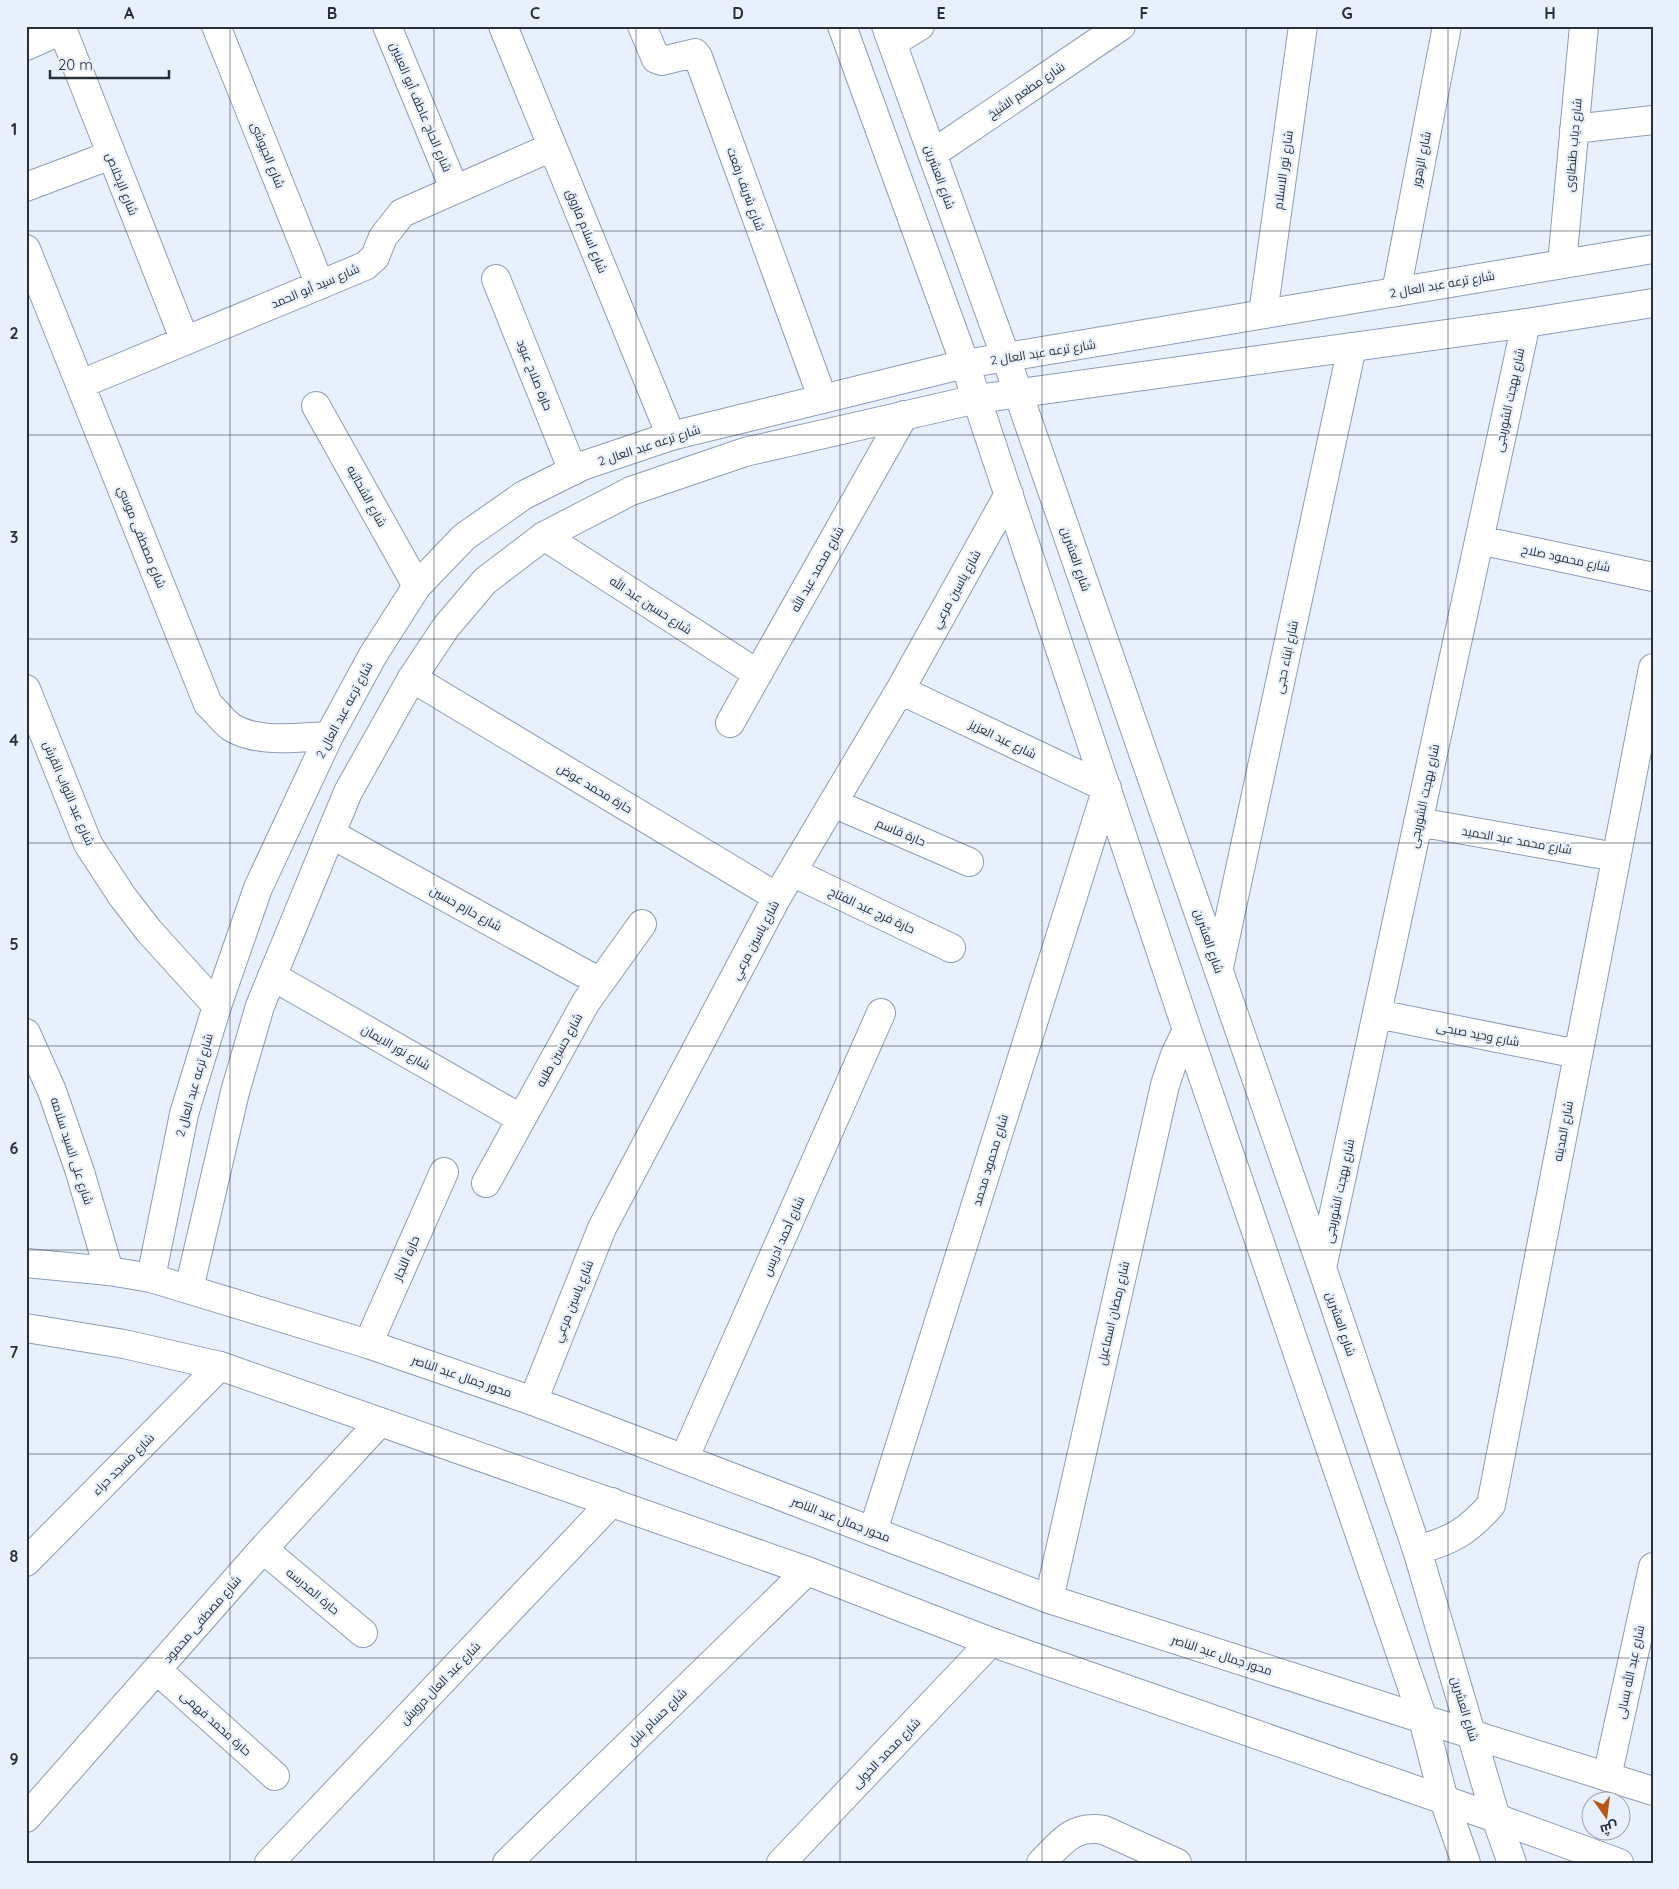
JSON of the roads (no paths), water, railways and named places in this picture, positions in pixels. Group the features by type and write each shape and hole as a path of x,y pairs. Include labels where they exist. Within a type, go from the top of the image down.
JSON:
{"street":[{"name":"شارع الجيوشى","path":"216,26 320,285"},
{"name":"شارع الحاج عاطف أبو العينين","path":"387,26 454,188"},
{"name":"شارع اسلام فاروق","path":"503,26 670,436"},
{"name":"شارع شريف رفعت","path":"642,26 656,60 662,61 697,54 822,397"},
{"path":"842,26 977,399 1187,1030 1423,1719 1444,1800 1466,1863"},
{"path":"889,34 920,26"},
{"name":"شارع مطعم الشيخ","path":"932,154 1121,26"},
{"name":"شارع نور الاسلام","path":"1263,314 1302,26"},
{"name":"شارع الزهور","path":"1396,292 1446,26"},
{"name":"شارع دياب طنطاوى","path":"1562,264 1584,26"},
{"path":"26,46 61,28"},
{"name":"شارع الإخلاص","path":"61,28 185,341"},
{"name":"شارع العشرين","path":"889,34 1018,392 1322,1268 1417,1550 1473,1733 1496,1818 1512,1863"},
{"path":"1574,129 1653,120"},
{"name":"شارع سيد أبو الحمد","path":"81,384 365,266 375,257 383,237 402,213 454,188 552,147"},
{"path":"26,187 111,155"},
{"name":"شارع مصطفى موسي","path":"26,249 208,704 231,726 252,735 285,738 328,736"},
{"name":"شارع ترعه عبد العال 2","path":"151,1278 184,1114 217,1006 258,888 328,736 373,655 417,586 464,538 524,495 573,471 670,436 822,397 965,364 1653,249"},
{"name":"حارة صلاح عبود","path":"496,279 573,471"},
{"path":"189,1289 235,1092 260,1006 348,792 412,678 446,628 485,581 544,536 631,491 736,455 977,399 1526,323 1653,303"},
{"name":"شارع بهجت الشوربجى","path":"1322,1268 1526,323"},
{"name":"شارع ابناء حجى","path":"1219,967 1352,347"},
{"name":"شارع الشحاتيه","path":"316,406 417,586"},
{"name":"شارع محمد عبد الله","path":"730,723 904,415"},
{"name":"شارع ياسين مرعي","path":"533,1401 602,1228 777,897 900,690 1009,494"},
{"name":"شارع حسين عبد الله","path":"544,536 758,674"},
{"name":"شارع محمود صلاح","path":"1479,540 1653,577"},
{"name":"شارع المدينه","path":"1417,1550 1444,1543 1462,1534 1491,1505 1653,668"},
{"name":"حارة محمد عوض","path":"412,678 777,897"},
{"name":"شارع عبد التواب القرش","path":"26,689 88,844 122,896 149,931 217,1006"},
{"name":"شارع عبد العزيز","path":"900,690 1107,788"},
{"name":"شارع محمود محمد","path":"873,1531 1107,788"},
{"name":"حارة قاسم","path":"833,803 970,862"},
{"name":"شارع محمد عبد الحميد","path":"1418,822 1616,857"},
{"name":"شارع حازم حسين","path":"331,834 600,982"},
{"name":"حارة فرج عبد الفتاح","path":"792,872 951,948"},
{"name":"شارع حسين طلبه","path":"486,1183 520,1118 586,1002 642,924"},
{"name":"شارع نور الايمان","path":"272,976 520,1118"},
{"name":"شارع أحمد ادريس","path":"684,1459 881,1013"},
{"name":"شارع وحيد صبحى","path":"1377,1014 1578,1054"},
{"name":"شارع رمضان اسماعيل","path":"1049,1599 1165,1085 1175,1055 1187,1030"},
{"name":"شارع على السيد سلامه","path":"26,1033 52,1091 80,1172 109,1271"},
{"name":"حارة النجار","path":"368,1344 444,1172"},
{"name":"محور جمال عبد الناصر","path":"26,1263 109,1271 151,1278 368,1344 533,1401 1049,1599 1653,1791"},
{"path":"26,1328 124,1344 220,1366 807,1571 991,1642 1496,1818 1619,1863"},
{"name":"شارع مسجد حراء","path":"26,1562 220,1366"},
{"name":"شارع مصطفى محمود","path":"26,1818 263,1549 380,1422"},
{"name":"شارع عبد العال درويش","path":"269,1863 612,1502"},
{"name":"حارة المدرسه","path":"263,1549 363,1633"},
{"name":"شارع عبد الله بسالى","path":"1607,1777 1653,1567"},
{"name":"شارع حسام بلبل","path":"507,1863 807,1571"},
{"name":"شارع محمد الخولى","path":"781,1863 991,1642"},
{"name":"حارة محمد فهمى","path":"157,1670 275,1776"},
{"path":"1041,1863 1072,1833 1093,1828 1104,1830 1177,1863"}]}
